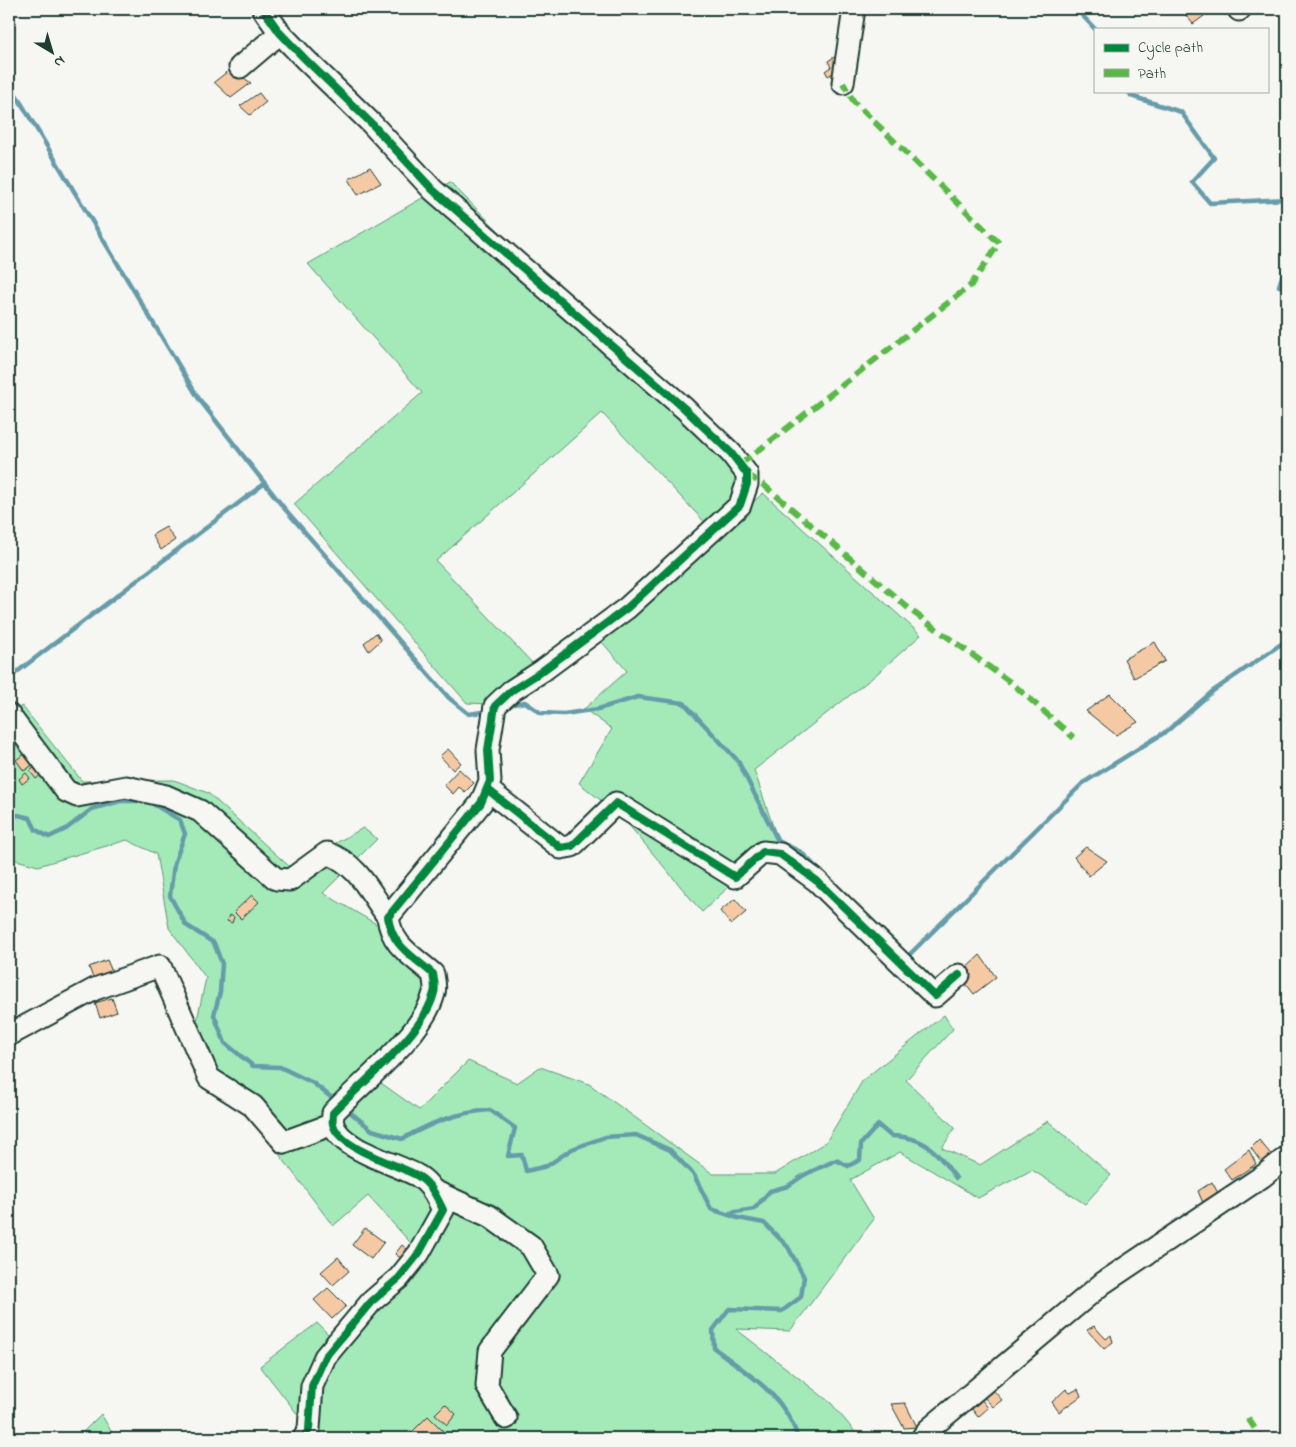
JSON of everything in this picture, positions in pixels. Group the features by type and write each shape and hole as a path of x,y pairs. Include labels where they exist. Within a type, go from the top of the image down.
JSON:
{"street":[{"path":"263,9 280,33 433,190 684,408 731,453 746,474 747,484 740,505 627,608 583,642 511,691 495,706 488,750 490,781 481,803 402,897 388,917"},
{"path":"843,83 854,9"},
{"path":"240,67 280,33"},
{"path":"9,715 66,791 77,796 126,787 166,796 200,811 276,879 290,880 327,853 343,858 357,871 388,917 390,932 399,946 433,974 435,992 428,1010 382,1068 351,1093 333,1113 332,1124 339,1135 358,1148 418,1177 434,1191 489,1216 531,1246 548,1275 490,1351 488,1386 506,1418"},
{"path":"487,789 561,848 572,846 616,803 735,878 763,852 780,854 817,882 935,996 959,974"},
{"path":"9,1035 95,989 160,966 209,1078 253,1106 284,1142 332,1124"},
{"path":"922,1438 928,1430 1103,1283 1262,1176 1287,1157"},
{"path":"304,1438 309,1429 312,1386 325,1357 371,1302 399,1278 419,1253 443,1210 434,1191"}],"green space":[{"path":"450,182 742,477 712,530 602,413 436,561 535,666 489,704 467,703 294,504 422,393 308,264"},
{"path":"763,493 921,635 872,678 754,770 778,841 702,912 622,817 579,783 612,729 584,709 627,671 602,642"},
{"path":"22,706 82,781 174,780 208,793 291,868 363,828 377,839 323,893 390,932 445,973 381,1083 419,1110 468,1061 517,1083 540,1067 589,1084 713,1174 775,1174 826,1142 863,1080 944,1015 953,1029 906,1080 955,1128 942,1148 980,1165 1048,1121 1111,1175 1085,1204 1032,1170 978,1198 900,1152 850,1180 874,1219 790,1331 736,1329 831,1403 860,1438 304,1438 309,1429 260,1366 317,1323 336,1342 419,1252 368,1196 333,1226 193,1039 206,978 169,928 156,854 127,840 38,866 9,858 9,714"},
{"path":"101,1414 115,1438 77,1438"}],"building":[{"path":"1189,9 1198,9 1204,16 1193,24 1184,13"},
{"path":"834,57 845,66 828,76 825,71 831,67 828,61"},
{"path":"231,69 251,83 231,98 214,82"},
{"path":"259,93 266,102 250,115 240,106"},
{"path":"370,167 381,183 358,195 349,179"},
{"path":"166,527 175,540 161,550 152,535"},
{"path":"376,633 381,640 369,651 364,643"},
{"path":"1155,642 1165,661 1134,678 1124,659"},
{"path":"1110,694 1138,722 1116,735 1086,711"},
{"path":"448,749 461,763 453,770 440,756"},
{"path":"29,751 37,762 24,771 16,760"},
{"path":"39,764 45,771 36,779 30,771"},
{"path":"459,769 474,783 465,792 459,787 453,794 444,785"},
{"path":"26,773 30,778 22,784 19,779"},
{"path":"1086,847 1107,861 1089,876 1074,857"},
{"path":"252,895 259,902 241,919 234,912"},
{"path":"735,899 746,912 731,925 720,911"},
{"path":"229,915 234,917 232,923 227,921"},
{"path":"980,955 996,977 974,994 959,975"},
{"path":"107,960 113,974 94,981 89,967"},
{"path":"112,998 117,1012 100,1018 95,1003"},
{"path":"1259,1140 1274,1158 1263,1165 1251,1148"},
{"path":"1249,1150 1256,1164 1232,1180 1224,1169"},
{"path":"1212,1182 1218,1193 1203,1203 1198,1191"},
{"path":"1287,1221 1287,1233 1282,1226"},
{"path":"365,1228 384,1242 371,1259 352,1245"},
{"path":"402,1245 411,1253 405,1261 395,1254"},
{"path":"338,1257 349,1271 333,1285 321,1272"},
{"path":"328,1288 346,1306 332,1319 314,1300"},
{"path":"1094,1326 1106,1339 1111,1335 1113,1342 1104,1349 1087,1330"},
{"path":"989,1385 1002,1400 993,1407 981,1394"},
{"path":"1066,1389 1070,1393 1078,1389 1081,1396 1059,1412 1052,1402"},
{"path":"982,1400 988,1408 978,1417 972,1409"},
{"path":"905,1403 917,1427 904,1428 891,1404"},
{"path":"445,1404 456,1414 447,1425 435,1414"},
{"path":"428,1416 443,1431 437,1438 410,1438 408,1436"}],"waterway":[{"path":"1060,9 1080,13 1094,28"},
{"path":"9,83 199,399 284,508 449,698 469,714 488,711"},
{"path":"1129,92 1131,96 1181,112 1214,158 1192,182 1210,203 1287,199"},
{"path":"1287,261 1279,286 1287,289"},
{"path":"9,678 265,483"},
{"path":"905,954 908,956 1083,783 1167,731 1213,691 1287,640"},
{"path":"508,705 525,702 541,713 564,714 598,709 638,697 684,703 738,761 778,841 801,852 821,872"},
{"path":"9,817 18,815 30,818 36,830 49,837 66,829 92,809 120,801 142,801"},
{"path":"150,802 180,820 185,834 174,864 170,896 186,925 214,943 222,964 220,992 214,1015 225,1043 253,1066 280,1067 313,1083 337,1102"},
{"path":"345,1108 372,1130 402,1139 444,1119 466,1113 490,1110 515,1128 508,1156 522,1155 526,1171 547,1166 572,1149 605,1137 636,1135 670,1150 694,1175 711,1209 738,1218 764,1223 788,1247 804,1277 801,1297 782,1311 729,1309 713,1330 714,1348 775,1397 792,1423 798,1438"},
{"path":"730,1213 754,1209 770,1191 788,1186 804,1175 836,1160 848,1166 860,1160 861,1144 878,1125 891,1136 913,1139 929,1147 943,1160 956,1178"}],"marked path":[{"path":"741,464 971,285 999,243 854,102 843,83"},
{"path":"747,474 765,486 913,612 1014,685 1074,738"},
{"path":"1248,1418 1261,1438"}],"cycle path":[{"path":"263,9 280,33 372,124 433,190 684,408 731,453 747,474 747,484 740,505 627,608 542,671 511,691 495,706 488,750 490,781 481,803 388,917 390,927 398,943 433,974 435,991 428,1009 418,1025 391,1057 333,1113 333,1123 338,1133 357,1148 423,1179 433,1191 443,1210 419,1253 399,1278 371,1302 325,1357 312,1386 309,1429 304,1438"},
{"path":"487,789 561,848 572,846 616,803 735,877 763,852 780,854 817,881 935,996 959,975"}]}
